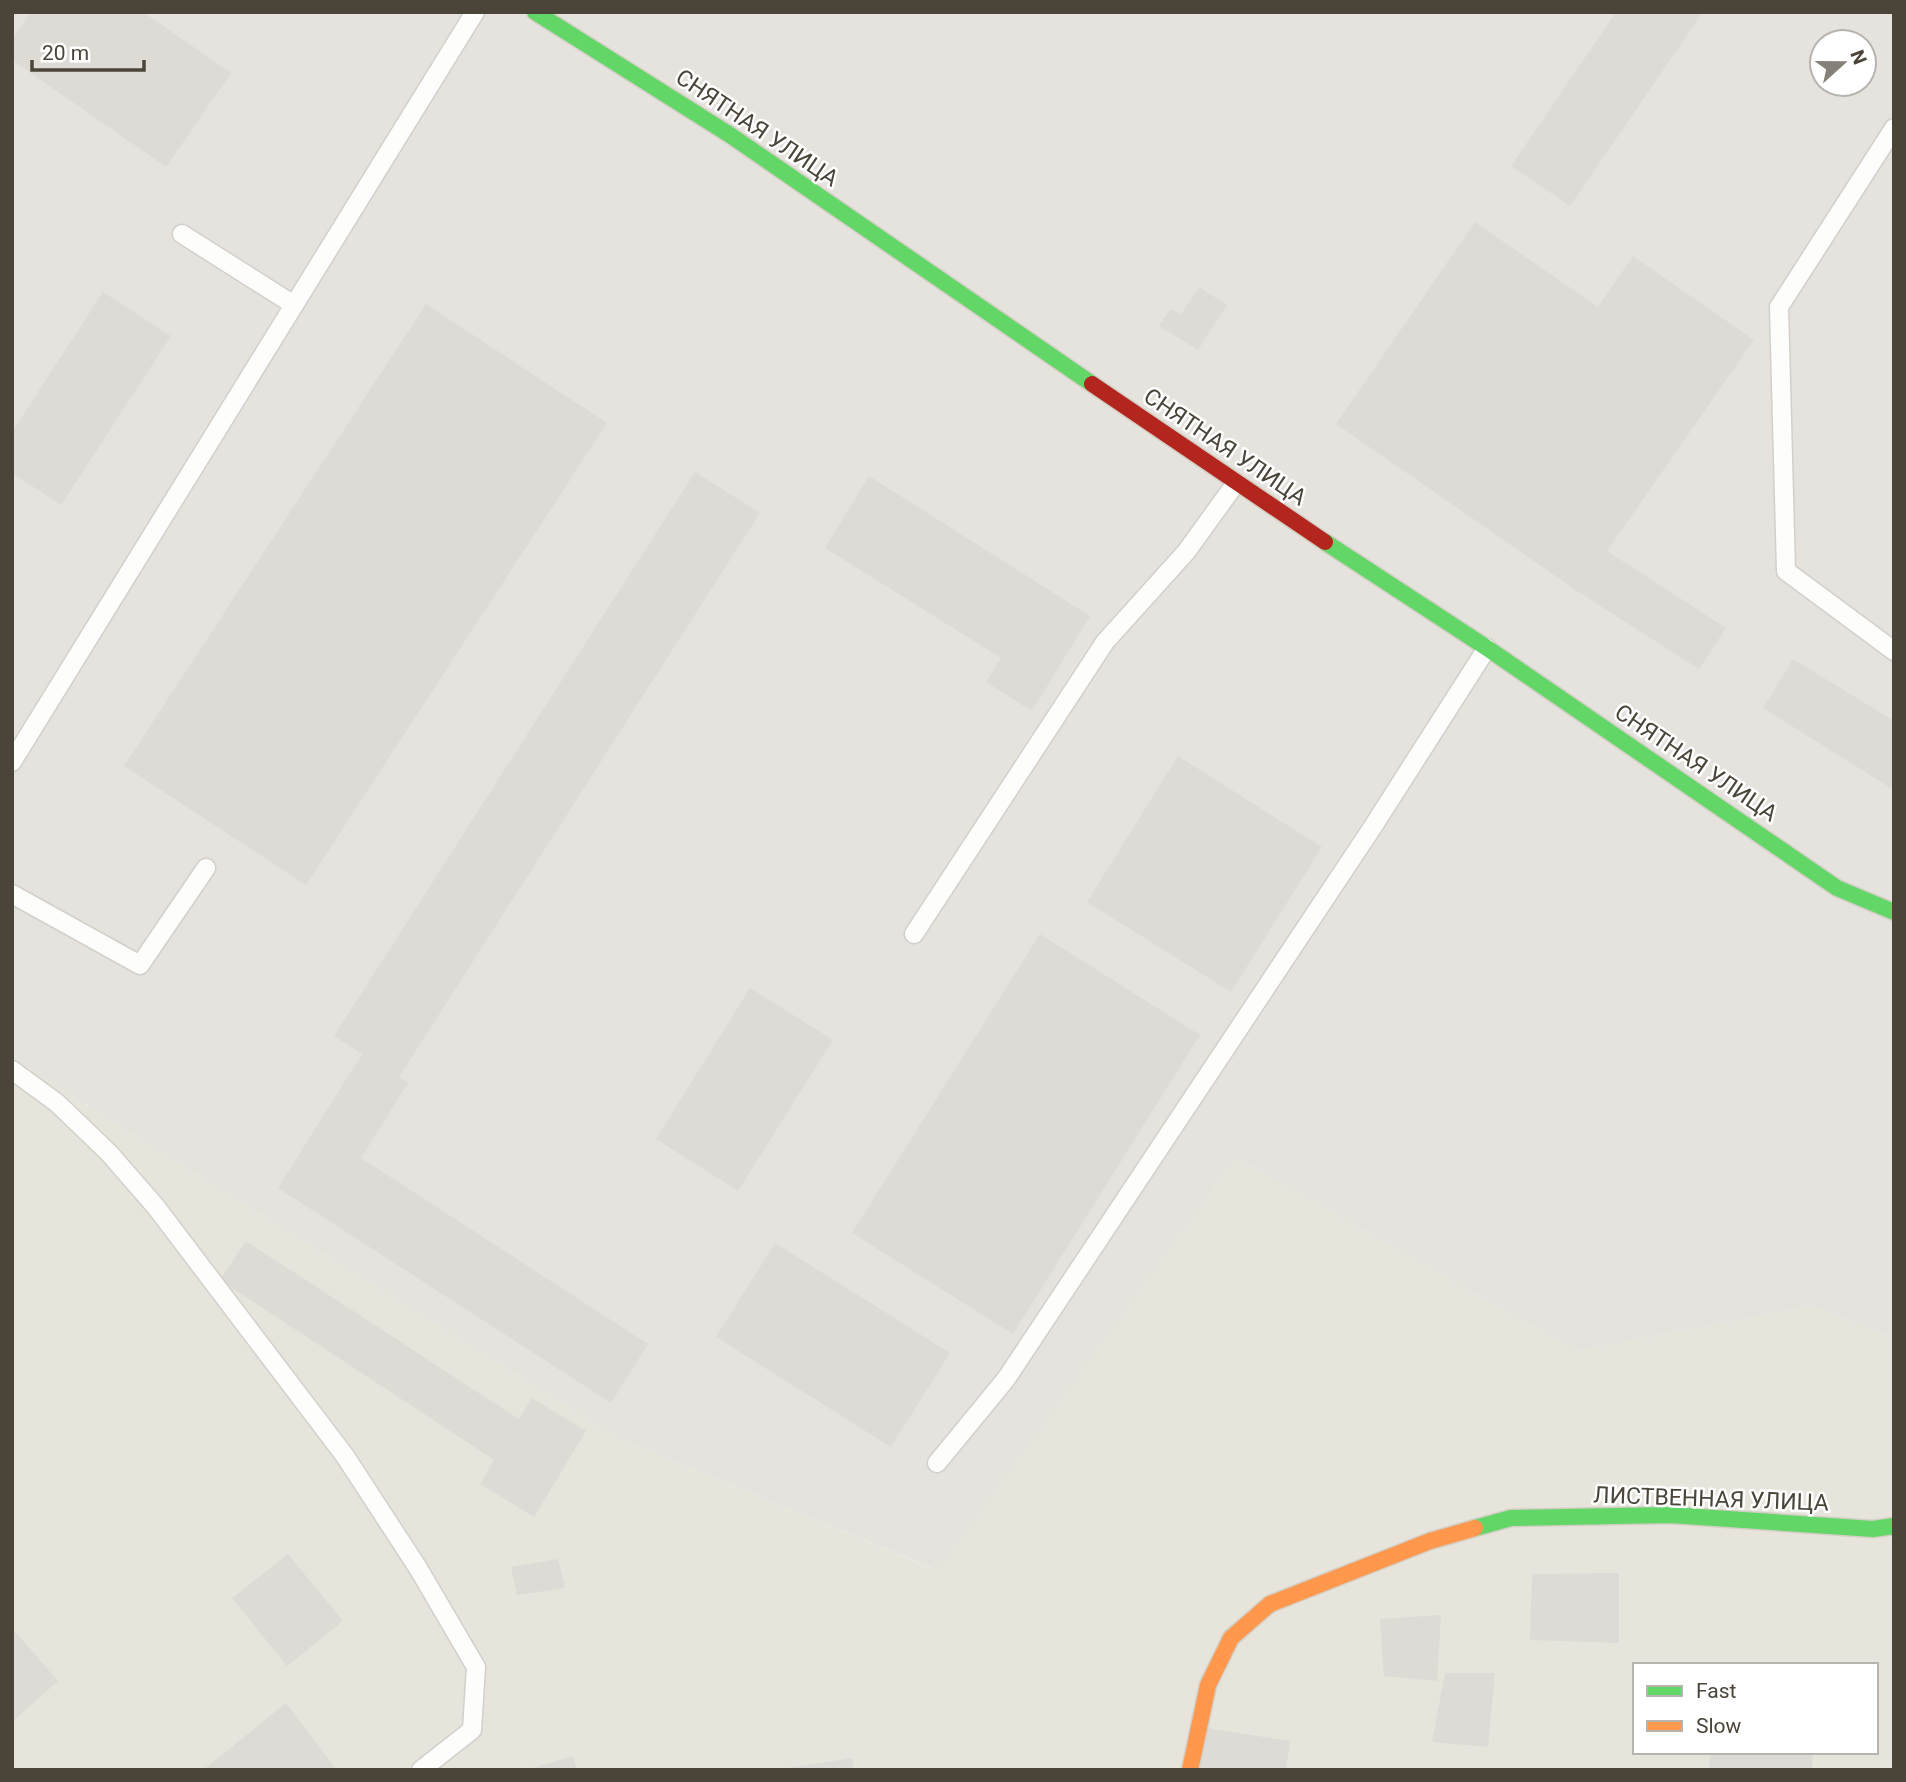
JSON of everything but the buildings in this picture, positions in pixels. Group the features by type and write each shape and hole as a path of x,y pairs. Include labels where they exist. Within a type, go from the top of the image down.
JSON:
{"street":[{"name":"СНЯТНАЯ УЛИЦА","path":"536,12 730,135 1236,483 1488,648 1838,888 1894,912"},
{"name":"ЛИСТВЕННАЯ УЛИЦА","path":"1190,1770 1208,1685 1231,1637 1270,1605 1430,1541 1511,1518 1670,1515 1873,1529 1894,1527"}],"lane":[{"path":"12,762 475,12"},
{"path":"1894,128 1779,307 1786,571 1894,652"},
{"path":"182,234 294,305"},
{"path":"914,934 1105,642 1186,552 1236,483"},
{"path":"937,1463 1006,1379 1372,828 1488,648"},
{"path":"12,894 140,965 206,868"},
{"path":"12,1070 57,1103 109,1153 156,1207 345,1457 418,1568 476,1667 472,1730 421,1770"}],"shaded area":[{"path":"12,12 1894,12 1894,1338 1813,1306 1576,1351 1236,1157 937,1570 620,1439 12,1058"},
{"path":"12,1058 620,1439 936,1570 1236,1157 1576,1351 1813,1306 1894,1338 1894,1770 12,1770"}],"traffic: fast":[{"path":"535,12 730,135 1092,384"},
{"path":"1325,542 1487,648 1837,888 1894,912"},
{"path":"1475,1528 1511,1518 1670,1515 1873,1529 1894,1526"}],"traffic: slow":[{"path":"1190,1770 1208,1685 1231,1638 1270,1604 1430,1541 1475,1528"}],"traffic: jam":[{"path":"1092,384 1325,542"}]}
